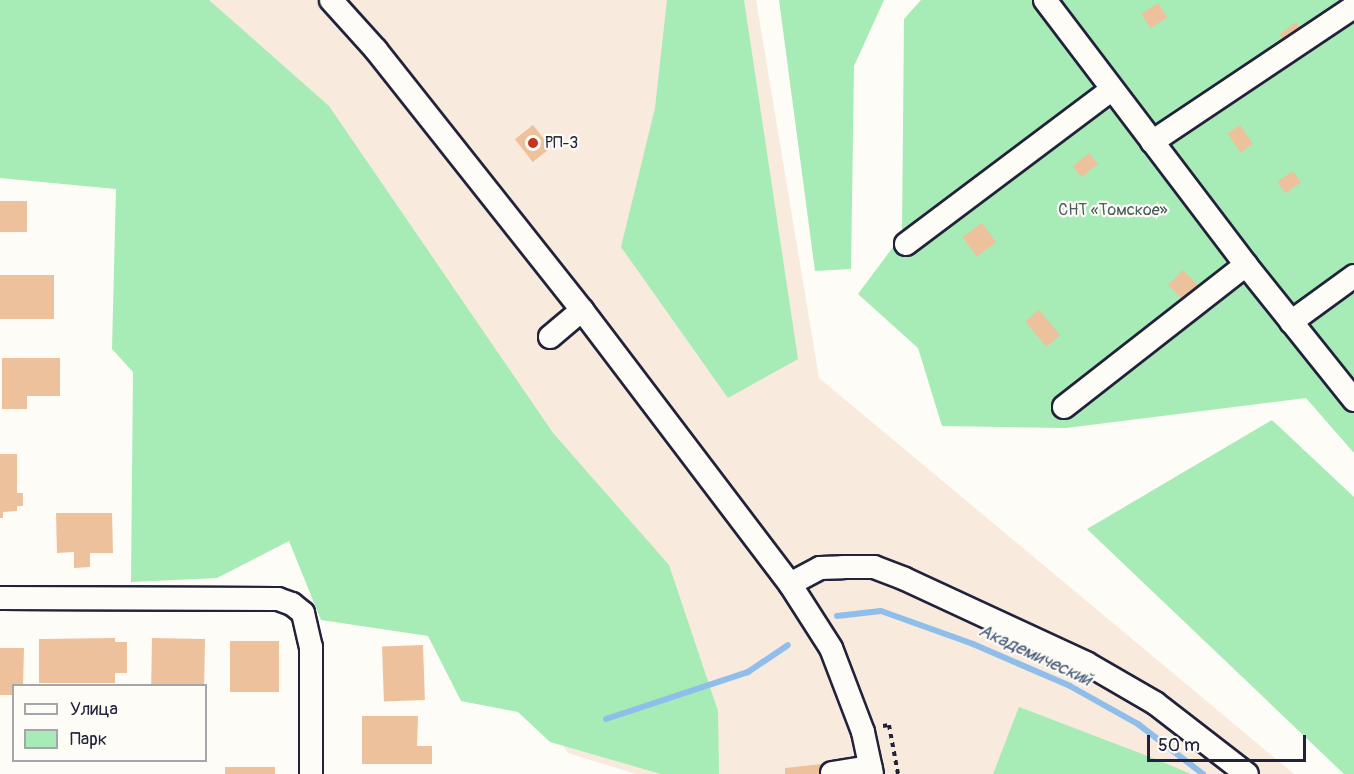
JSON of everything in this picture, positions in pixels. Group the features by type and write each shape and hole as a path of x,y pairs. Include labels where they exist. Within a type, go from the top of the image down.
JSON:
{"street":[{"path":"331,0 376,50 582,310 790,584 831,648 863,732 871,770 832,772"},
{"path":"1046,0 1111,90 1354,400"},
{"path":"1152,142 1354,7"},
{"path":"906,244 1111,90"},
{"path":"1064,407 1246,265"},
{"path":"1291,322 1354,276"},
{"path":"550,337 582,310"},
{"path":"790,584 820,568 843,567 874,567 915,583 1086,663 1155,703 1247,774"},
{"path":"0,597 278,598 292,604 303,613 311,647 311,774"}],"shaded area":[{"path":"88,0 756,0 819,378 1294,774 636,774 568,753"}],"green space":[{"path":"0,0 209,0 329,106 553,433 669,565 718,711 719,774 661,774 550,742 518,712 461,701 428,636 321,620 289,541 217,578 131,582 133,372 112,349 116,189 0,178"},
{"path":"667,0 744,0 798,359 728,398 621,247 655,108"},
{"path":"779,0 884,0 854,66 851,269 815,271"},
{"name":"СНТ «Томское»","path":"921,0 1354,0 1354,453 1306,398 1066,428 942,426 918,348 858,294 902,235 904,19"},
{"path":"1272,420 1354,497 1354,774 1344,774 1087,529"},
{"path":"1019,707 1158,760 1191,774 993,774"}],"building":[{"path":"1158,3 1167,17 1150,28 1141,14"},
{"path":"1296,22 1305,34 1288,47 1279,35"},
{"name":"РП-3","path":"533,125 551,148 533,162 515,139"},
{"path":"1240,125 1253,144 1240,152 1228,133"},
{"path":"1089,153 1098,164 1081,177 1073,166"},
{"path":"1293,171 1301,183 1285,193 1277,182"},
{"path":"0,201 27,201 27,232 0,232"},
{"path":"982,223 996,242 977,257 963,237"},
{"path":"1183,270 1199,286 1184,301 1168,285"},
{"path":"0,275 54,275 54,319 0,319"},
{"path":"1039,310 1060,335 1046,347 1025,322"},
{"path":"2,358 60,358 60,396 27,396 27,409 2,409"},
{"path":"0,454 17,454 17,493 23,493 23,506 17,506 17,511 3,512 3,518 0,518"},
{"path":"56,513 112,513 113,553 90,553 90,567 74,568 74,552 57,553"},
{"path":"115,638 115,642 127,642 127,673 115,673 115,683 39,683 39,639"},
{"path":"152,638 205,639 204,684 151,684"},
{"path":"230,641 279,641 279,692 230,692"},
{"path":"423,645 425,700 384,701 382,646"},
{"path":"0,648 24,648 23,684 12,684 12,695 0,695"},
{"path":"362,716 418,716 417,746 432,746 432,764 362,764"},
{"path":"822,764 823,774 785,774 785,768"},
{"path":"225,767 275,767 275,774 225,774"}],"waterway":[{"name":"Академический","path":"837,616 881,611 973,644 1070,686 1138,724 1203,774"},
{"name":"Академический","path":"606,719 748,672 788,645"}],"place":[{"name":"РП-3","path":"533,143"}]}
